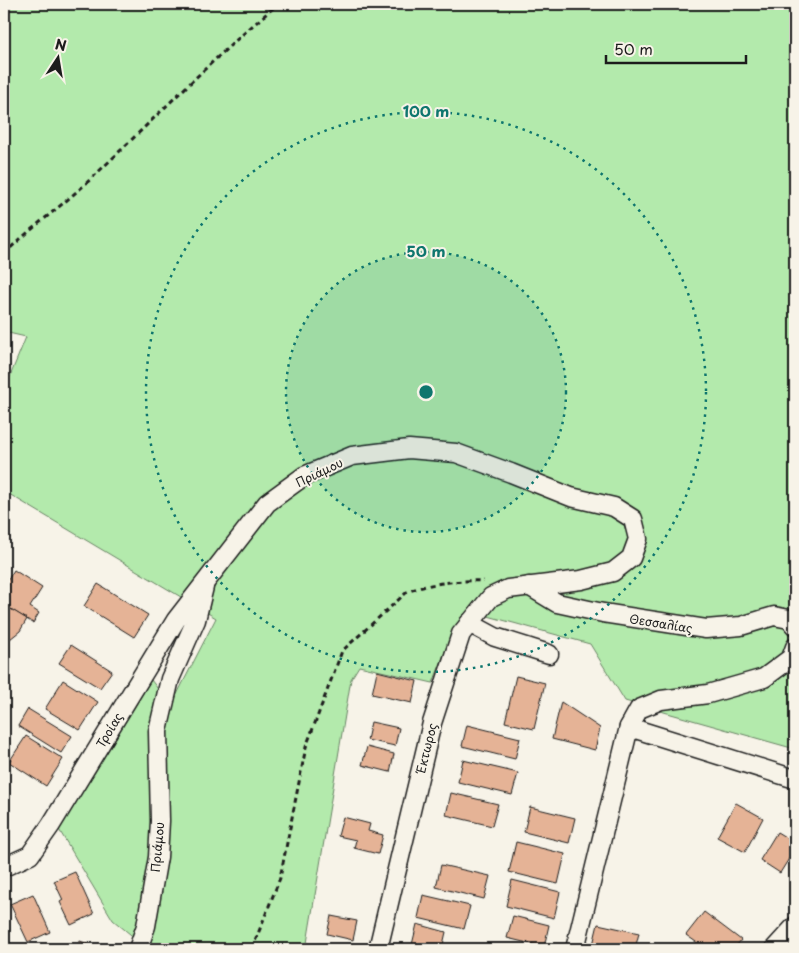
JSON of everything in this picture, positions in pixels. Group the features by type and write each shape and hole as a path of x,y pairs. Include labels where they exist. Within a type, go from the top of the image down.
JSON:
{"street":[{"name":"Πριάμου","path":"138,949 146,926 158,857 160,822 158,731 170,679 196,620 205,581 267,502 304,476 352,456 409,449 456,453 571,497 614,507 633,519 638,539 631,558 613,572 581,580 529,586"},
{"name":"Τροίας","path":"4,867 30,855 35,848 51,825 176,620 205,581"},
{"name":"Έκτωρος","path":"378,949 432,723 461,634 491,597 508,589 529,586"},
{"name":"Θεσσαλίας","path":"529,586 557,604 696,628 741,626 774,616 789,619 795,626"},
{"path":"469,623 495,637 549,654"},
{"path":"575,949 629,727 640,709 660,700 708,694 764,678 791,658 795,647"},
{"path":"629,727 795,779"},
{"path":"774,949 795,926"}],"path":[{"path":"4,254 94,176 183,88 238,37 278,4"},
{"path":"252,949 280,878 306,747 342,651 407,592 418,588 482,581 508,589"}],"green space":[{"path":"4,4 795,4 795,749 625,701 590,644 477,613 453,631 433,683 359,666 351,679 306,949 148,949 113,920 58,828 92,777 151,680 171,706 216,618 4,491 4,391 26,337 4,332"}],"building":[{"path":"14,570 42,588 30,607 39,613 33,623 4,605 8,595 4,593 4,586"},
{"path":"98,584 148,615 134,637 84,606"},
{"path":"4,605 27,619 20,631 10,639 4,639"},
{"path":"71,645 112,671 100,688 59,663"},
{"path":"377,671 417,681 412,703 372,694"},
{"path":"516,676 545,683 534,729 505,722"},
{"path":"63,680 98,702 80,730 45,709"},
{"path":"561,702 600,728 595,750 552,739"},
{"path":"28,709 72,736 61,753 18,726"},
{"path":"371,722 399,728 395,746 367,740"},
{"path":"467,725 520,738 515,759 462,746"},
{"path":"26,736 63,759 46,786 9,762"},
{"path":"367,747 394,754 390,772 362,765"},
{"path":"463,760 518,773 512,795 458,782"},
{"path":"451,793 498,804 492,826 446,815"},
{"path":"736,803 763,818 745,852 717,837"},
{"path":"530,807 575,818 569,843 524,832"},
{"path":"343,817 370,824 368,831 383,835 378,854 354,848 356,840 338,836"},
{"path":"777,832 795,843 795,849 780,873 760,860"},
{"path":"516,842 565,854 558,884 509,872"},
{"path":"441,865 490,876 484,899 436,887"},
{"path":"75,872 94,914 71,925 60,902 63,900 54,881"},
{"path":"512,880 560,892 554,918 506,906"},
{"path":"33,894 50,932 28,942 10,904"},
{"path":"423,895 470,906 464,929 418,918"},
{"path":"704,912 741,940 734,949 706,949 686,935"},
{"path":"331,916 357,921 353,940 327,934"},
{"path":"513,916 549,925 544,947 507,938"},
{"path":"417,924 446,932 442,949 411,949"},
{"path":"598,924 639,933 635,949 592,949"},
{"path":"80,941 94,946 92,949 77,949"}]}
